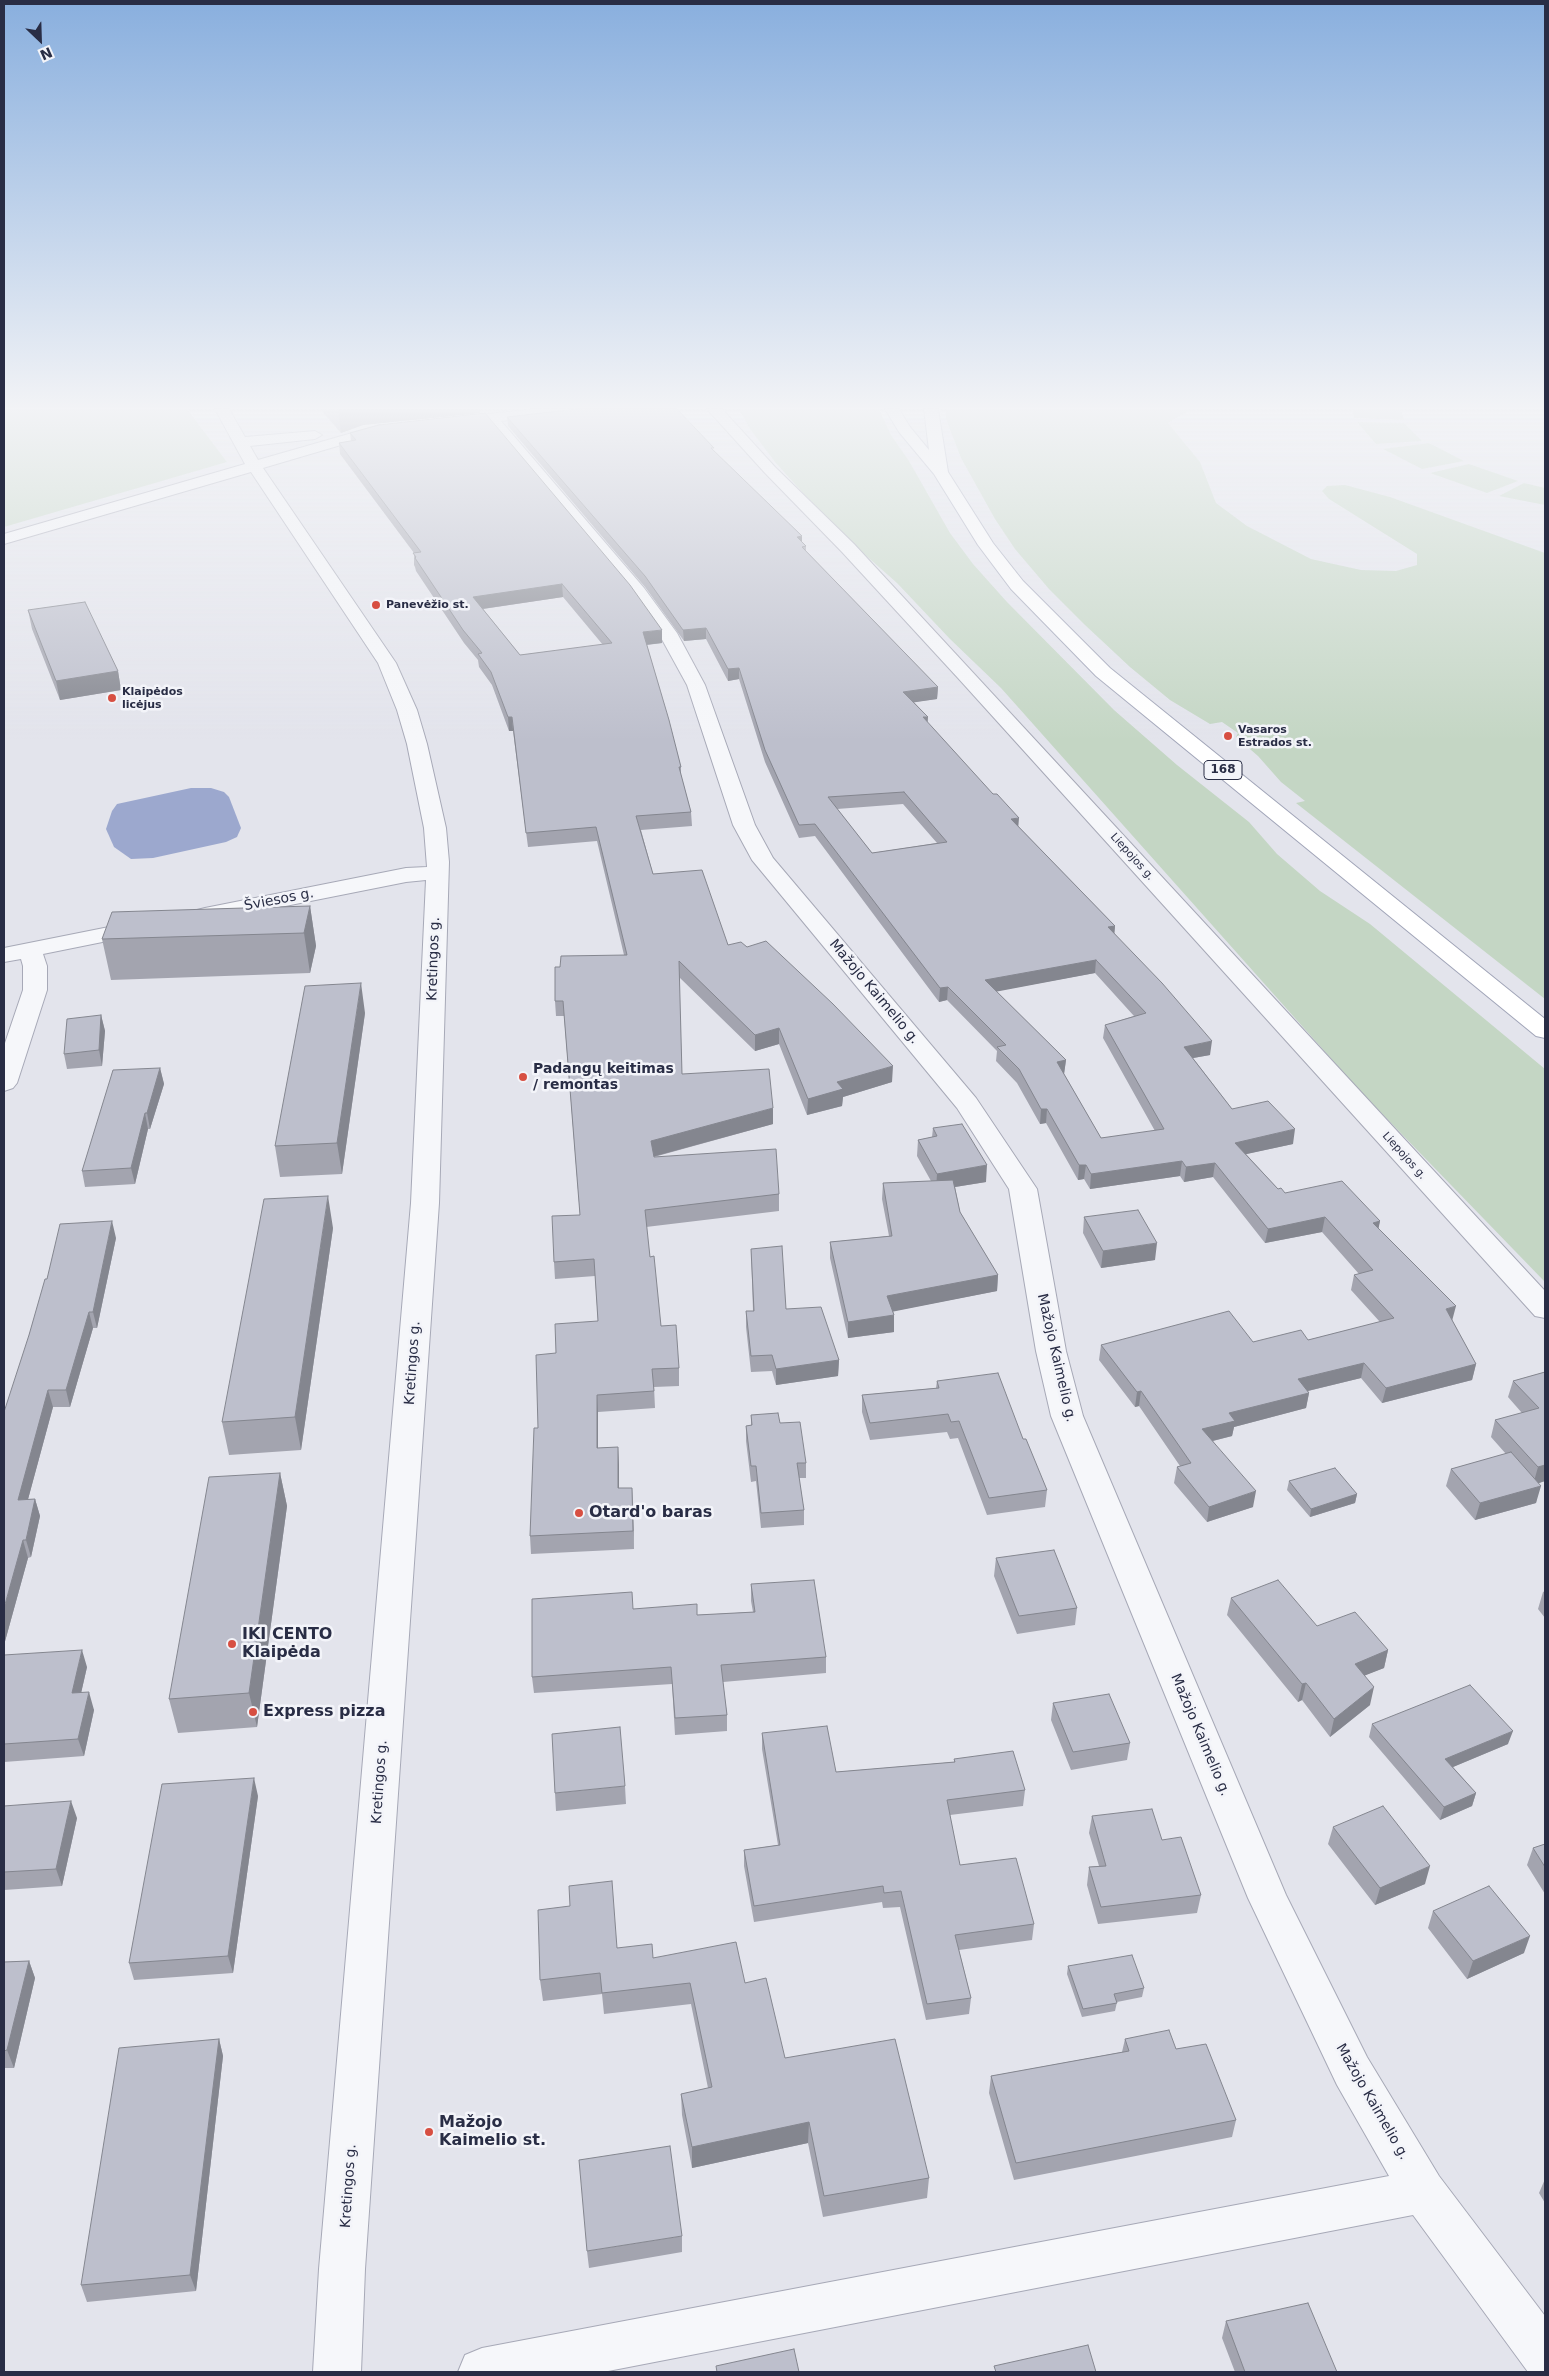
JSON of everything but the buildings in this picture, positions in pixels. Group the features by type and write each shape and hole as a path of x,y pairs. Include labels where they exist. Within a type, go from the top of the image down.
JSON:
{"main road":[{"name":"168","path":"970,520 986,545 1017,585 1103,672 1161,722 1545,1031"}],"street":[{"path":"4,539 60,520"},
{"name":"Kretingos g.","path":"293,520 387,664 407,710 417,744 435,828 437,873 425,1203 343,2259 337,2372"},
{"name":"Mažojo Kaimelio g.","path":"571,520 638,592 668,633 696,686 744,826 763,860 967,1104 1023,1189 1051,1351 1066,1416 1268,1898 1352,2071 1423,2191 1545,2356"},
{"name":"Liepojos g.","path":"820,520 966,674 1545,1309"},
{"name":"Šviesos g.","path":"188,919 406,875 437,873"},
{"path":"4,955 160,924"},
{"path":"4,1082 35,990 35,966 30,950"},
{"path":"482,2372 1423,2191"}],"green space":[{"path":"4,520 28,520 4,527"},
{"path":"829,520 943,520 973,564 1007,602 1114,710 1177,765 1249,822 1277,854 1320,891 1370,924 1545,1069 1545,1282 1359,1090 1001,688 950,639 897,583 854,545"},
{"path":"996,520 1239,520 1311,559 1361,570 1396,571 1417,565 1417,554 1362,520 1453,520 1545,553 1545,999 1296,803 1305,801 1281,782 1258,756 1236,737 1238,733 1222,722 1210,724 1170,700 1130,667 1049,589 1015,549"}],"water":[{"path":"191,788 211,788 224,792 229,797 241,828 237,837 226,842 153,858 131,859 114,847 106,829 112,811 117,804"}],"place":[{"name":"Panevėžio st.","path":"376,605"},
{"name":"Klaipėdos licėjus","path":"112,698"},
{"name":"Vasaros Estrados st.","path":"1228,736"},
{"name":"Padangų keitimas / remontas","path":"523,1077"},
{"name":"Otard'o baras","path":"579,1513"},
{"name":"IKI CENTO Klaipėda","path":"232,1644"},
{"name":"Express pizza","path":"253,1712"},
{"name":"Mažojo Kaimelio st.","path":"429,2132"}]}
